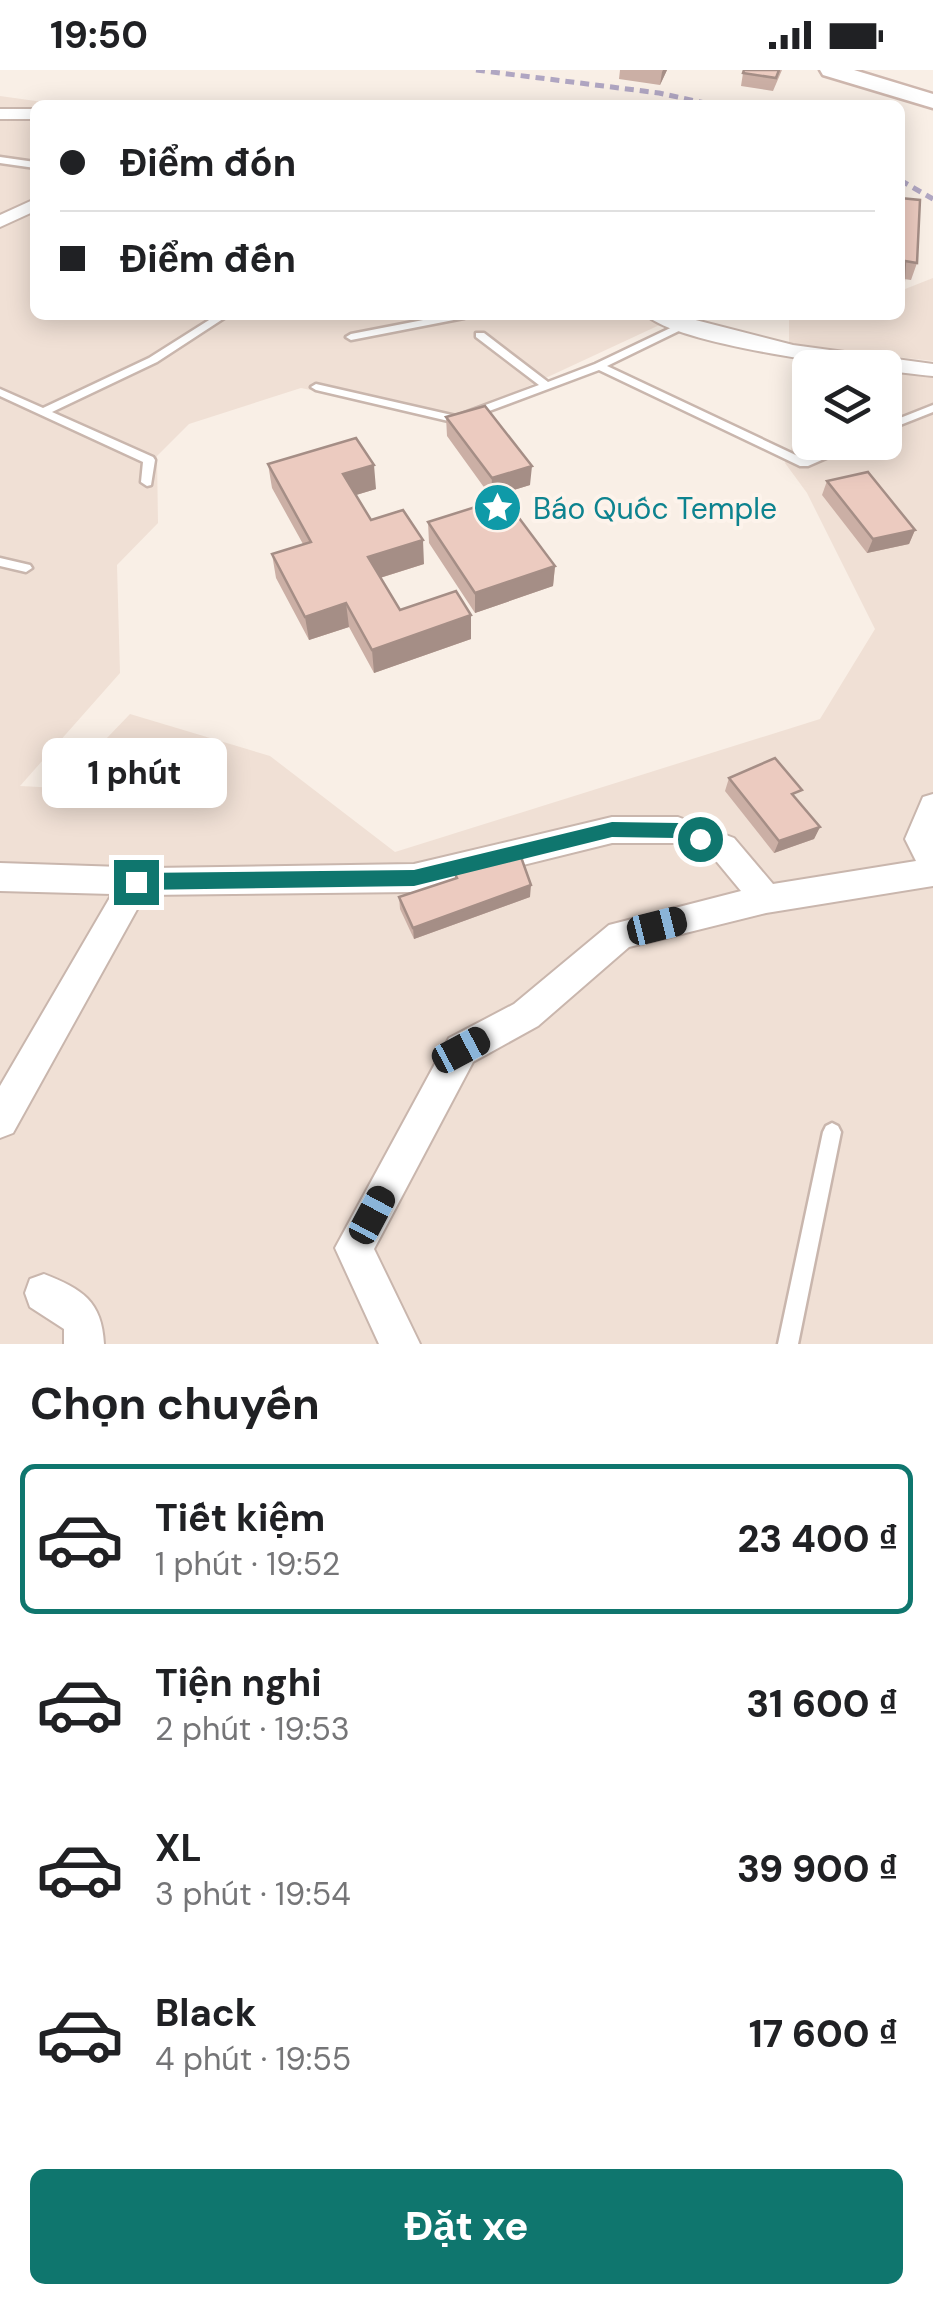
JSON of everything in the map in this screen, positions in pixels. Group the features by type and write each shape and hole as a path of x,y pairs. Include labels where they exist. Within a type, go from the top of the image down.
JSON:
{"street":[{"path":"831,70 933,102"},
{"path":"0,114 30,114"},
{"path":"0,222 30,207"},
{"path":"670,320 829,359 933,370"},
{"path":"933,806 920,840 933,862"},
{"path":"0,877 136,882 414,878 612,830 678,830 723,847 766,899"},
{"path":"400,1344 354,1248 461,1050 526,1015 620,935 766,899 933,872"},
{"path":"0,1120 136,882"},
{"path":"44,1293 84,1320 84,1344"}],"lane":[{"path":"0,160 30,164"},
{"path":"43,412 153,360 216,320"},
{"path":"350,338 439,320"},
{"path":"316,386 458,420 600,366 683,325"},
{"path":"480,335 548,387"},
{"path":"600,366 792,457"},
{"path":"0,392 148,460 146,482"},
{"path":"902,421 933,408"},
{"path":"0,562 26,568"},
{"path":"788,1344 832,1132"}],"shaded area":[{"path":"0,96 30,100 30,320 670,320 455,420 301,388 189,424 157,456 158,523 117,565 120,673 20,786 59,788 130,714 270,756 395,852 820,719 875,629 807,493 785,463 792,446 792,460 902,460 902,371 933,375 933,1344 0,1344"},
{"path":"933,278 933,361 902,358 902,350 834,350 789,345 789,320 905,320 905,289"}],"building":[{"path":"779,70 776,78 743,73"},
{"path":"905,198 920,200 917,263 905,261"},
{"path":"485,406 532,466 492,478 446,417"},
{"path":"356,438 374,465 343,474 371,520 403,510 423,540 368,557 400,610 456,591 471,615 372,650 346,603 305,617 272,554 311,542 268,464"},
{"path":"868,472 915,530 873,539 827,481"},
{"path":"504,498 555,566 475,593 428,522"},
{"path":"775,758 802,790 792,794 820,827 779,841 729,778"},
{"path":"521,857 531,885 413,928 399,897 457,878 455,874"}],"railway":[{"path":"476,70 691,100"},
{"path":"905,183 933,199"}],"place":[{"name":"Báo Quốc Temple","path":"498,508"}],"route":[{"path":"136,882 414,878 612,830 678,830 700,839"}]}
